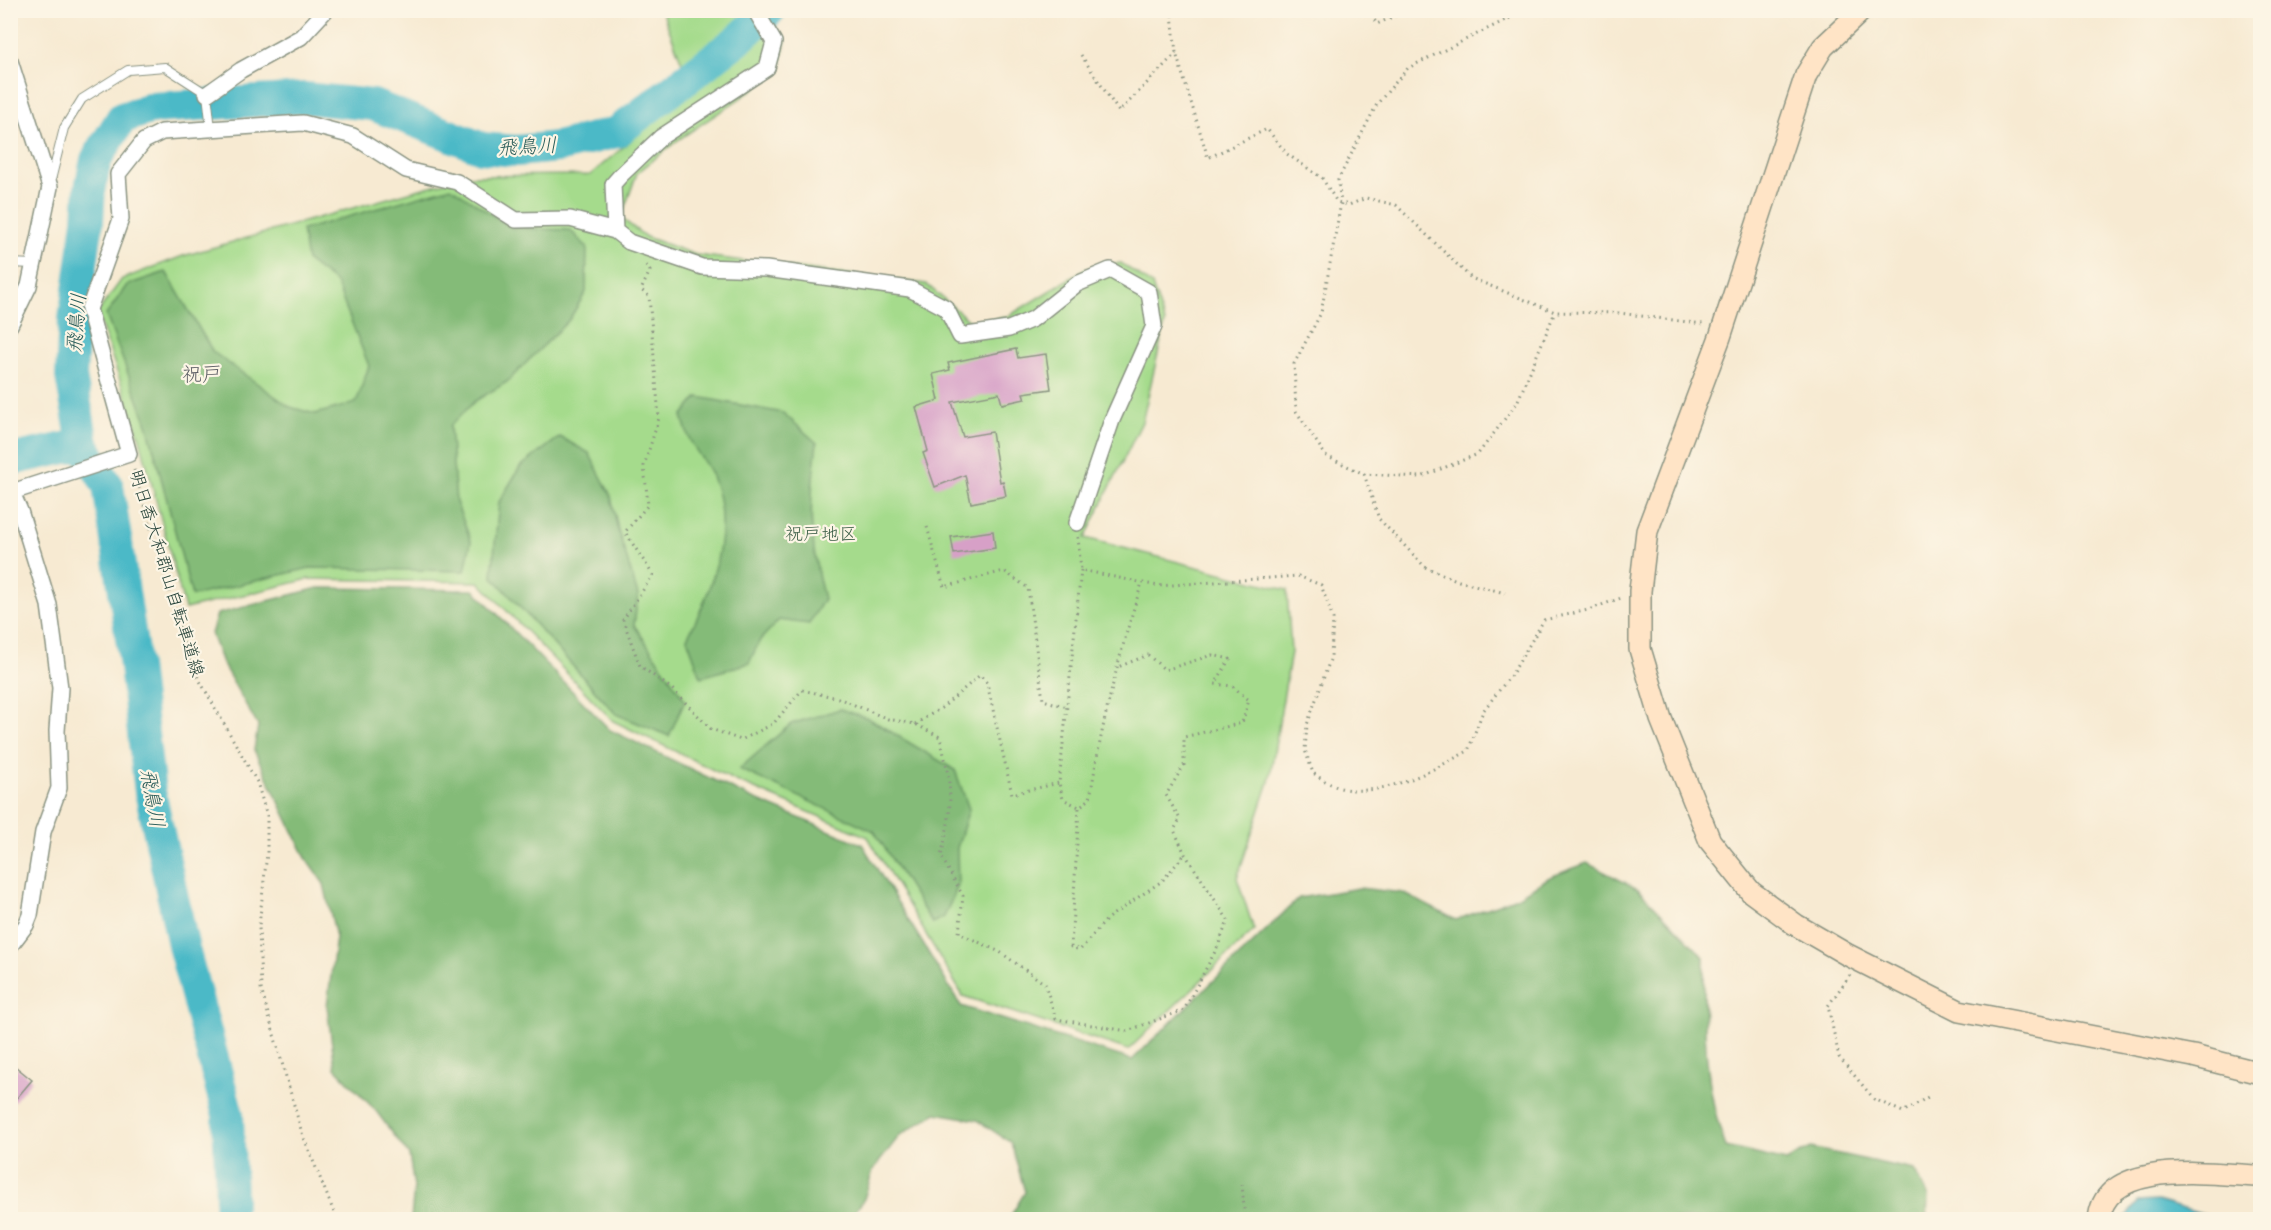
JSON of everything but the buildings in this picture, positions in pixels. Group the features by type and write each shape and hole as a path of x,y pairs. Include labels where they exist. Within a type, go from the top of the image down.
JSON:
{"street":[{"path":"207,94 241,70 301,37 326,10"},
{"path":"615,231 614,184 621,175 661,137 767,68 774,42 755,10"},
{"path":"1862,10 1823,47 1806,75 1723,327 1647,531 1640,591 1640,649 1661,719 1710,841 1751,892 1796,925 1860,962 1959,1011 2193,1056 2260,1073"},
{"path":"10,61 50,187 29,286 10,325"},
{"path":"129,454 88,309 121,219 118,174 144,141 162,132 229,130 264,124 303,123 352,136 406,170 457,182 516,220 570,219 615,231 629,242 702,267 766,269 910,289 946,308 960,336 1009,329 1034,319 1077,284 1110,270 1136,282 1149,292 1154,326 1112,420 1077,523"},
{"name":"明日香大和郡山自転車道線","path":"11,490 65,476 129,454"},
{"path":"10,946 30,915 43,832 59,788 57,731 60,688 49,605 11,490"},
{"path":"2100,1220 2110,1196 2127,1180 2149,1174 2260,1176"}],"lane":[{"path":"50,187 64,128 82,99 128,70 165,67 207,94 211,129"},
{"path":"10,263 34,264"}],"path":[{"path":"1175,10 1172,14 1176,53 1208,158 1267,129 1287,154 1322,178 1337,202 1350,204 1366,198 1396,205 1471,278 1555,312 1619,313 1723,327"},
{"path":"1368,10 1377,24 1408,10"},
{"path":"1527,10 1408,68 1377,104 1338,180 1341,203 1321,313 1294,364 1296,411 1326,456 1364,474 1421,477 1478,453 1517,402 1555,312"},
{"path":"1081,55 1119,112 1176,53"},
{"path":"629,242 650,272 640,290 649,296 659,418 644,466 648,505 625,532 653,575 623,620 640,666 672,689 711,729 741,740 773,724 802,690 838,698 888,719 915,724 940,737 951,782 951,819 942,856 963,896 959,933 1000,952 1045,984 1056,1019 1127,1031 1184,1010 1218,946 1228,920 1185,854 1174,830 1180,819 1166,795 1184,765 1184,737 1242,723 1249,700 1233,686 1215,684 1230,659 1212,655 1165,670 1148,655 1118,666"},
{"name":"明日香大和郡山自転車道線","path":"129,454 191,665 257,782 267,816 267,853 259,926 261,989 302,1133 338,1220"},
{"path":"1364,474 1379,519 1425,567 1459,581 1504,592"},
{"path":"1077,523 1081,570 1059,783 1063,799 1078,807"},
{"path":"927,527 944,587 1004,571 1028,588 1043,700 1066,707"},
{"path":"1081,570 1158,586 1298,576 1321,585 1333,619 1331,657 1307,725 1305,750 1313,773 1336,787 1362,791 1417,778 1468,751 1483,711 1512,674 1544,620 1588,610 1640,591"},
{"path":"1078,807 1090,799 1097,756 1118,666 1142,583"},
{"path":"915,724 944,707 980,675 987,683 1012,794 1059,783"},
{"path":"1078,807 1071,947 1080,950 1108,918 1162,881 1185,854"},
{"path":"1860,962 1828,1006 1839,1056 1874,1100 1903,1112 1928,1097"},
{"path":"1242,1184 1245,1220"}],"green space":[{"name":"祝戸地区","path":"662,11 763,11 786,40 779,72 678,140 637,173 621,218 646,237 696,255 926,284 972,323 1007,317 1085,269 1121,263 1152,285 1165,323 1142,422 1085,538 1287,590 1291,652 1269,782 1237,878 1254,930 1128,1050 963,996 868,837 736,781 613,721 479,582 309,579 185,609 139,436 97,313 122,279 183,256 466,176 590,175 692,89"},
{"path":"451,187 512,228 570,230 587,247 586,292 569,320 507,382 475,401 450,426 456,502 471,541 465,571 310,568 192,596 147,424 106,315 127,285 166,272 213,352 290,407 315,414 356,403 369,366 336,283 307,261 302,230"},
{"path":"698,397 783,413 817,443 811,503 815,558 824,599 809,624 779,620 760,640 749,663 701,677 687,638 712,579 721,537 721,515 718,494 711,474 693,446 682,416"},
{"path":"560,437 589,453 611,496 618,530 638,595 634,625 685,700 669,736 616,714 492,576 499,502 520,467"},
{"path":"318,588 474,590 610,730 751,798 862,844 961,1006 1132,1060 1299,898 1359,888 1403,893 1456,920 1517,897 1550,877 1587,863 1638,889 1704,957 1706,1053 1713,1101 1726,1147 1786,1161 1811,1148 1914,1170 1928,1195 1927,1219 1009,1219 1025,1192 1011,1143 977,1120 936,1113 900,1135 873,1170 864,1199 850,1219 411,1219 414,1187 409,1155 376,1111 335,1068 327,1006 336,937 324,884 306,858 254,750 258,726 222,663 211,634 217,614"},
{"path":"840,709 868,718 955,770 969,809 957,848 958,886 944,917 932,923 874,831 739,769 791,724"}],"water":[{"path":"2157,1201 2218,1219 2124,1219 2138,1202"}],"waterway":[{"name":"飛鳥川","path":"228,1220 231,1201 228,1115 184,949 150,791 134,658 108,486 83,444 71,376 74,319 88,221 90,188 96,160 122,118 152,108 304,98 373,105 482,148 516,151 557,147 617,132 740,38 770,10"},
{"path":"10,460 83,444"}],"district":[{"name":"祝戸","path":"202,374"}]}
